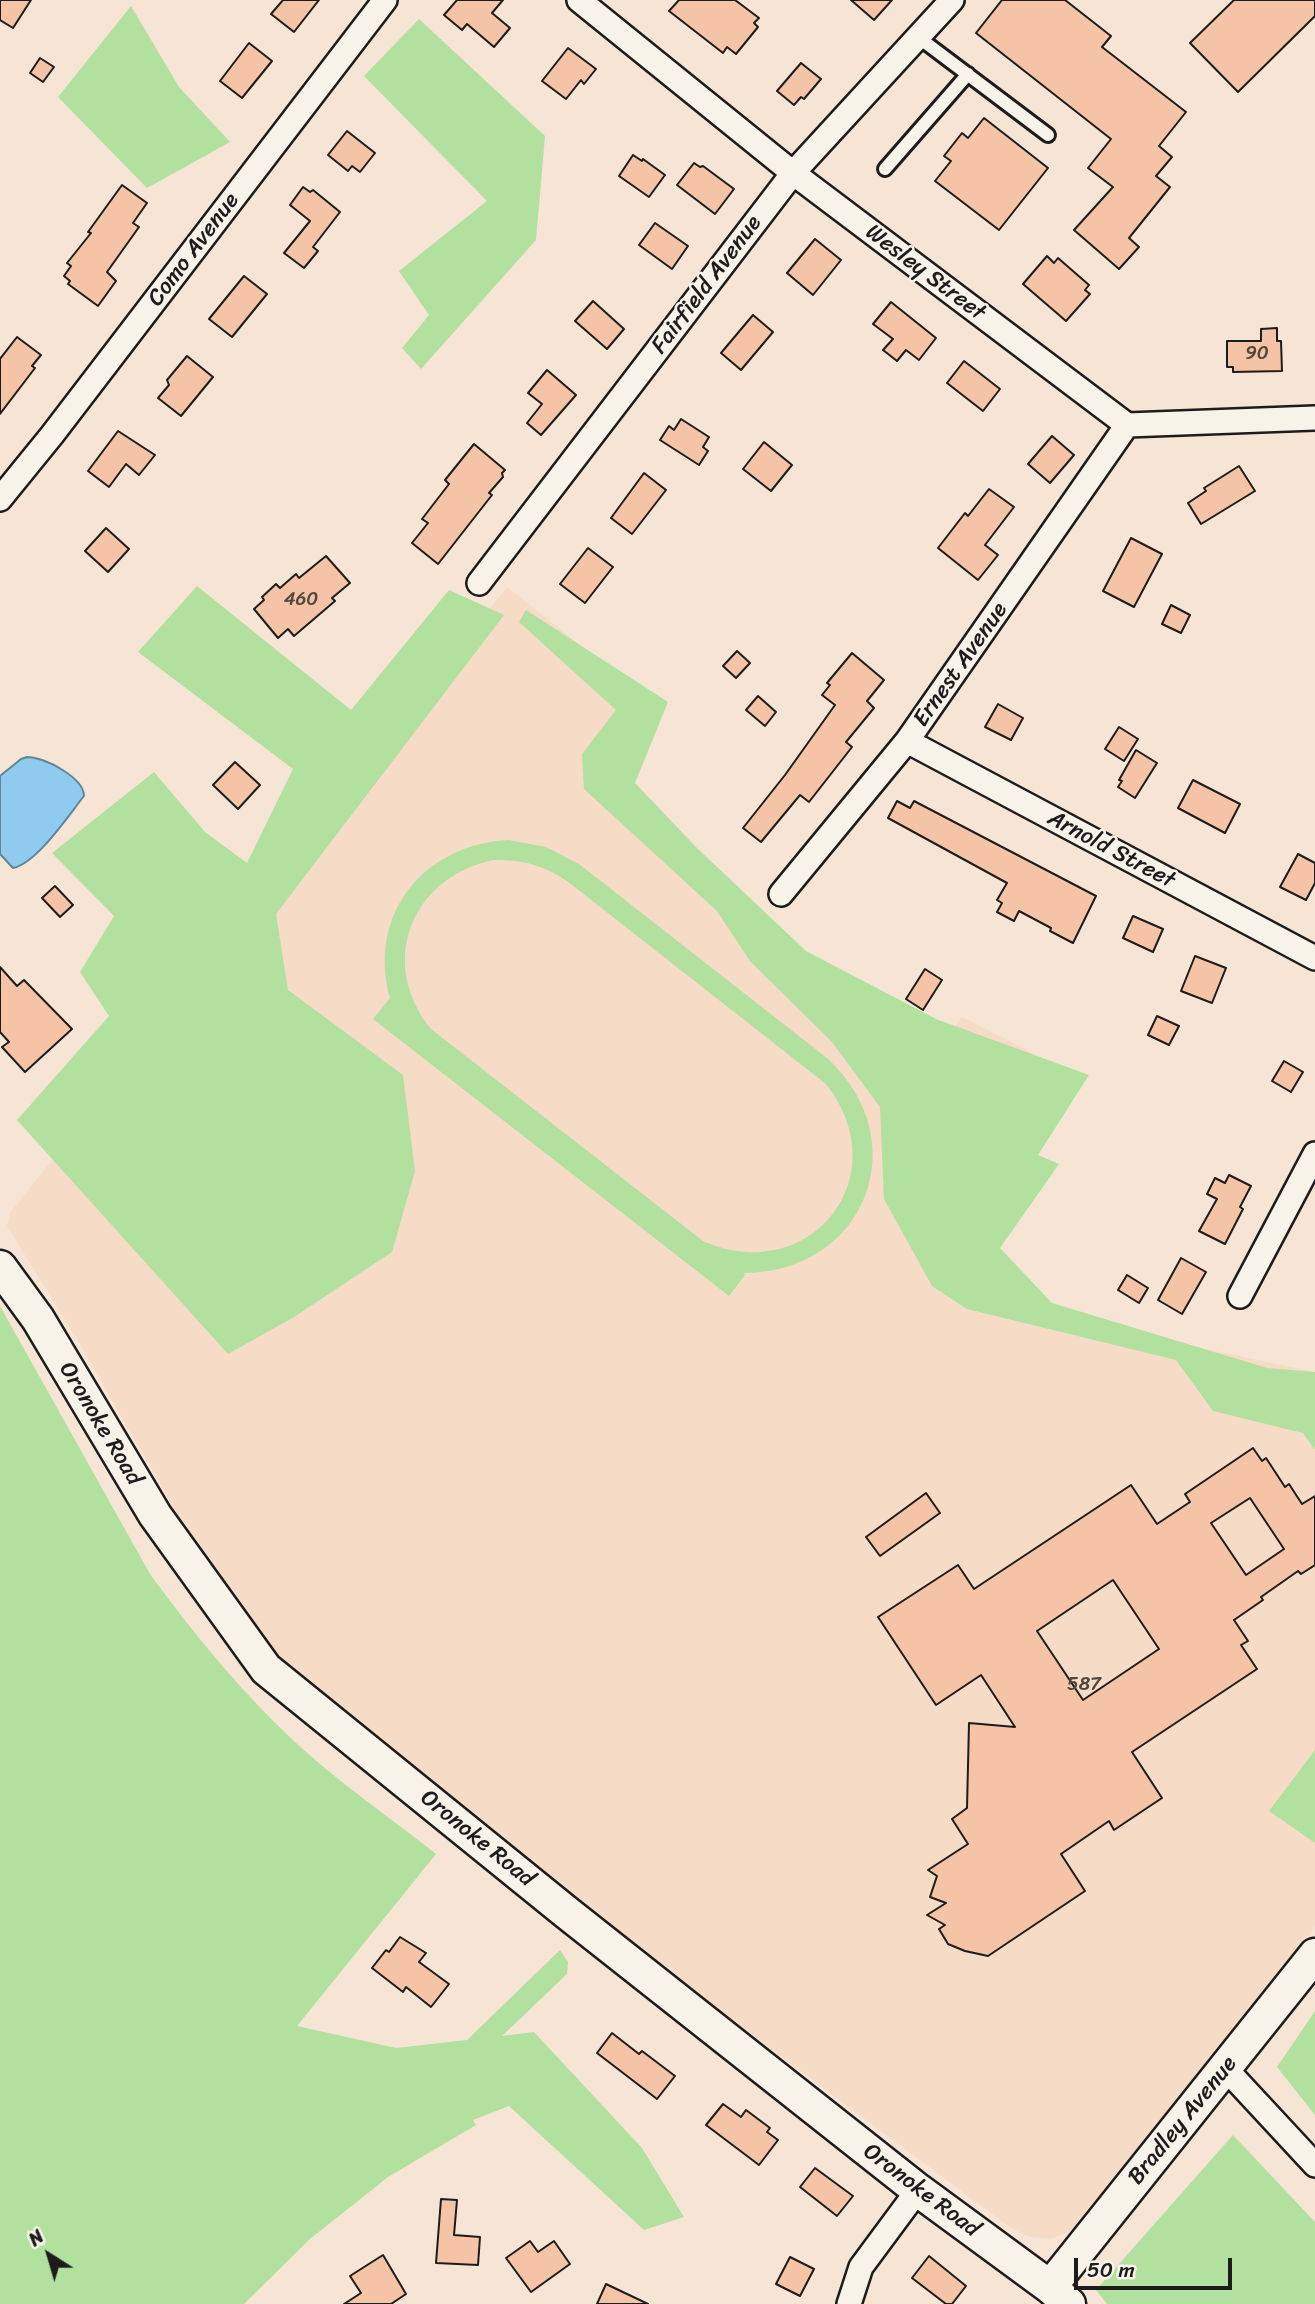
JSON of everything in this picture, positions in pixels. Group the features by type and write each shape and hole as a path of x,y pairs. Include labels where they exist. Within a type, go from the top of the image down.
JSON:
{"street":[{"name":"Como Avenue","path":"0,499 385,0"},
{"name":"Wesley Street","path":"579,0 793,173 1127,425"},
{"name":"Fairfield Avenue","path":"479,583 793,173 952,0"},
{"path":"1127,425 1315,418"},
{"name":"Ernest Avenue","path":"781,894 907,741 1127,425"},
{"name":"Arnold Street","path":"907,741 1315,958"},
{"path":"1240,1296 1315,1154"},
{"name":"Oronoke Road","path":"0,1267 38,1319 155,1515 266,1669 566,1912 918,2190 1059,2296"},
{"name":"Bradley Avenue","path":"1059,2296 1225,2068 1315,1955"},
{"path":"1225,2068 1315,2165"},
{"path":"849,2304 861,2267 918,2190"}],"lane":[{"path":"918,37 1048,135"},
{"path":"884,170 968,74"}],"shaded area":[{"path":"507,587 657,706 597,783 775,947 947,1036 962,1017 1072,1073 954,1296 1315,1372 1315,1927 1088,2218 1066,2233 1051,2239 1030,2237 1011,2228 654,1962 304,1684 214,1578 78,1341 7,1226 10,1213"}],"green space":[{"path":"131,6 179,87 230,142 147,188 58,97"},
{"path":"419,19 545,136 536,240 421,369 402,348 429,315 399,271 487,201 364,76"},
{"path":"197,586 351,710 449,590 504,615 276,914 288,990 403,1075 415,1171 392,1252 294,1317 228,1354 17,1120 109,1016 80,972 114,916 52,853 154,772 205,832 247,863 293,769 138,652"},
{"path":"526,610 668,702 635,783 697,848 806,951 936,1019 1089,1075 1038,1155 1059,1164 1000,1248 1052,1303 1267,1368 1315,1372 1315,1450 1303,1433 1213,1411 1176,1360 967,1309 932,1286 884,1199 880,1107 832,1042 750,961 717,911 584,789 582,754 616,710 519,622"},
{"path":"509,840 546,847 579,864 827,1058 854,1091 869,1126 872,1162 865,1196 848,1226 821,1251 786,1267 744,1273 729,1296 373,1019 390,998 385,967 387,938 395,912 409,889 428,870 451,855 479,844","holes":["493,860 541,867 567,881 826,1084 846,1119 853,1154 847,1187 832,1215 808,1237 778,1249 742,1252 703,1241 431,1029 415,1004 407,977 405,951 411,926 423,904 441,885 464,870"]},
{"path":"0,1306 150,1574 185,1621 243,1689 305,1751 436,1854 297,2026 396,2048 467,2040 560,1950 568,1962 567,1974 502,2036 534,2032 642,2148 684,2217 644,2230 509,2106 473,2120 476,2125 388,2177 310,2239 244,2304 0,2304"},
{"path":"1315,1750 1315,1843 1269,1811"},
{"path":"1315,2011 1315,2115 1277,2067"},
{"path":"1233,2135 1315,2222 1315,2304 1107,2304 1096,2290"}],"water":[{"path":"27,757 44,761 71,776 78,782 84,796 42,848 13,868 0,854 0,776"}],"building":[{"path":"0,0 31,0 13,28 0,20"},
{"path":"283,0 319,0 294,32 271,14"},
{"path":"457,0 503,0 492,13 510,28 494,47 467,24 462,30 444,15"},
{"path":"679,0 735,0 759,18 754,23 758,27 736,54 727,47 723,53 669,11"},
{"path":"851,0 892,0 874,20"},
{"path":"1002,0 1065,0 1111,36 1102,47 1186,112 1159,146 1172,157 1156,176 1170,187 1129,238 1139,247 1119,269 1074,230 1113,187 1088,168 1111,139 976,33"},
{"path":"1234,0 1315,0 1315,16 1238,92 1190,43"},
{"path":"249,43 272,61 242,98 220,81"},
{"path":"568,48 596,69 584,84 581,80 566,99 542,81"},
{"path":"40,58 54,67 43,82 30,73"},
{"path":"801,63 821,79 804,99 801,97 794,105 777,91"},
{"path":"984,118 1048,168 999,230 935,181 951,161 944,156 962,133 968,138"},
{"path":"347,131 375,153 360,172 352,166 348,171 328,155"},
{"path":"633,155 665,175 649,197 619,176"},
{"path":"694,163 703,166 734,189 715,214 677,185"},
{"path":"122,185 147,203 133,223 139,227 107,272 116,281 98,306 68,284 70,281 64,276 71,266 67,263 91,233 88,232"},
{"path":"303,187 310,192 313,190 340,212 313,247 318,251 304,268 284,253 310,221 290,205"},
{"path":"655,223 688,246 672,269 639,245"},
{"path":"815,239 841,260 813,295 787,273"},
{"path":"1047,256 1054,263 1058,258 1089,285 1085,290 1090,294 1066,321 1023,284"},
{"path":"244,276 267,294 232,337 209,319"},
{"path":"593,301 624,329 607,349 575,321"},
{"path":"891,302 936,338 919,360 906,350 897,361 883,350 893,339 873,324"},
{"path":"753,315 773,332 741,370 721,353"},
{"path":"1277,328 1277,341 1281,341 1282,371 1233,372 1233,367 1227,367 1227,341 1261,341 1261,329"},
{"path":"17,337 41,355 32,366 35,368 0,414 0,359"},
{"path":"187,356 213,377 181,416 158,398 169,385 167,380"},
{"path":"964,361 1000,389 983,411 947,383"},
{"path":"547,370 576,395 541,435 527,423 542,404 528,393"},
{"path":"681,419 709,437 703,447 708,451 699,465 660,440 669,426 674,430"},
{"path":"118,431 155,455 139,475 126,464 109,487 88,471"},
{"path":"1052,436 1074,455 1050,483 1028,464"},
{"path":"764,442 792,465 771,491 743,469"},
{"path":"474,444 505,470 503,477 438,564 412,543 428,523 422,519 449,484 445,480"},
{"path":"1239,466 1255,491 1201,524 1188,503 1206,491 1204,488"},
{"path":"644,473 666,490 632,534 611,518"},
{"path":"989,489 1014,507 985,545 998,555 978,580 938,548 965,513 968,516"},
{"path":"106,528 129,549 108,572 85,551"},
{"path":"1131,538 1162,554 1134,607 1103,591"},
{"path":"588,548 613,567 585,603 560,584"},
{"path":"326,556 350,583 332,598 335,601 294,636 288,629 278,638 254,609 276,584 280,588 296,574 299,578"},
{"path":"1171,605 1190,615 1181,633 1162,624"},
{"path":"737,651 750,663 736,678 723,666"},
{"path":"852,653 884,680 867,701 874,708 846,742 852,747 809,802 800,795 761,842 743,828 835,705 822,695 830,685 827,683"},
{"path":"758,696 776,712 765,726 746,710"},
{"path":"998,704 1023,718 1011,740 985,727"},
{"path":"1119,727 1138,739 1124,761 1105,749"},
{"path":"1136,750 1157,763 1135,798 1118,787 1122,781 1119,780"},
{"path":"235,762 260,785 238,809 213,785"},
{"path":"1193,780 1240,804 1225,833 1178,808"},
{"path":"897,801 910,808 914,801 1096,896 1073,943 1019,911 1014,921 997,912 1002,903 997,900 1007,883 888,818"},
{"path":"1298,854 1315,863 1315,883 1306,900 1280,887"},
{"path":"55,886 73,905 60,917 42,898"},
{"path":"1133,916 1163,929 1153,952 1123,938"},
{"path":"1195,956 1226,968 1212,1003 1181,991"},
{"path":"0,967 17,986 24,980 72,1029 25,1072 2,1047 9,1042 0,1032"},
{"path":"925,969 942,980 923,1010 906,999"},
{"path":"1157,1016 1179,1026 1169,1045 1148,1035"},
{"path":"1284,1061 1303,1072 1291,1092 1272,1081"},
{"path":"1229,1175 1251,1186 1240,1207 1243,1209 1225,1244 1199,1231 1217,1199 1207,1194 1215,1178 1225,1183"},
{"path":"1181,1258 1206,1272 1182,1314 1158,1300"},
{"path":"1127,1275 1148,1288 1139,1303 1118,1290"},
{"path":"1253,1448 1262,1461 1266,1458 1285,1487 1289,1484 1302,1504 1315,1496 1315,1565 1301,1574 1298,1571 1234,1620 1248,1641 1241,1645 1257,1669 1132,1752 1162,1798 1114,1830 1109,1821 1061,1854 1085,1891 988,1956 948,1944 939,1929 945,1925 927,1915 946,1903 930,1897 937,1876 928,1870 968,1844 952,1819 967,1808 969,1723 1015,1727 981,1675 936,1705 878,1617 958,1565 974,1589 1131,1485 1157,1524 1190,1502 1185,1494","holes":["1250,1498 1284,1549 1246,1575 1211,1523","1113,1580 1159,1649 1083,1700 1037,1631"]},
{"path":"926,1493 940,1513 880,1556 866,1537"},
{"path":"400,1937 426,1953 419,1962 449,1984 431,2007 406,1987 403,1992 372,1968"},
{"path":"612,2033 639,2054 642,2051 675,2076 657,2099 597,2053"},
{"path":"723,2104 741,2117 746,2110 770,2128 767,2132 778,2140 759,2165 706,2125"},
{"path":"815,2168 853,2196 837,2216 800,2187"},
{"path":"441,2199 457,2200 454,2235 480,2237 478,2265 436,2263"},
{"path":"530,2241 538,2252 554,2241 570,2264 531,2292 506,2258"},
{"path":"383,2255 406,2294 391,2304 344,2304 361,2293 350,2276"},
{"path":"929,2256 966,2286 952,2304 946,2304 912,2278"},
{"path":"790,2257 814,2269 800,2296 776,2284"},
{"path":"606,2284 648,2304 597,2304"}]}
